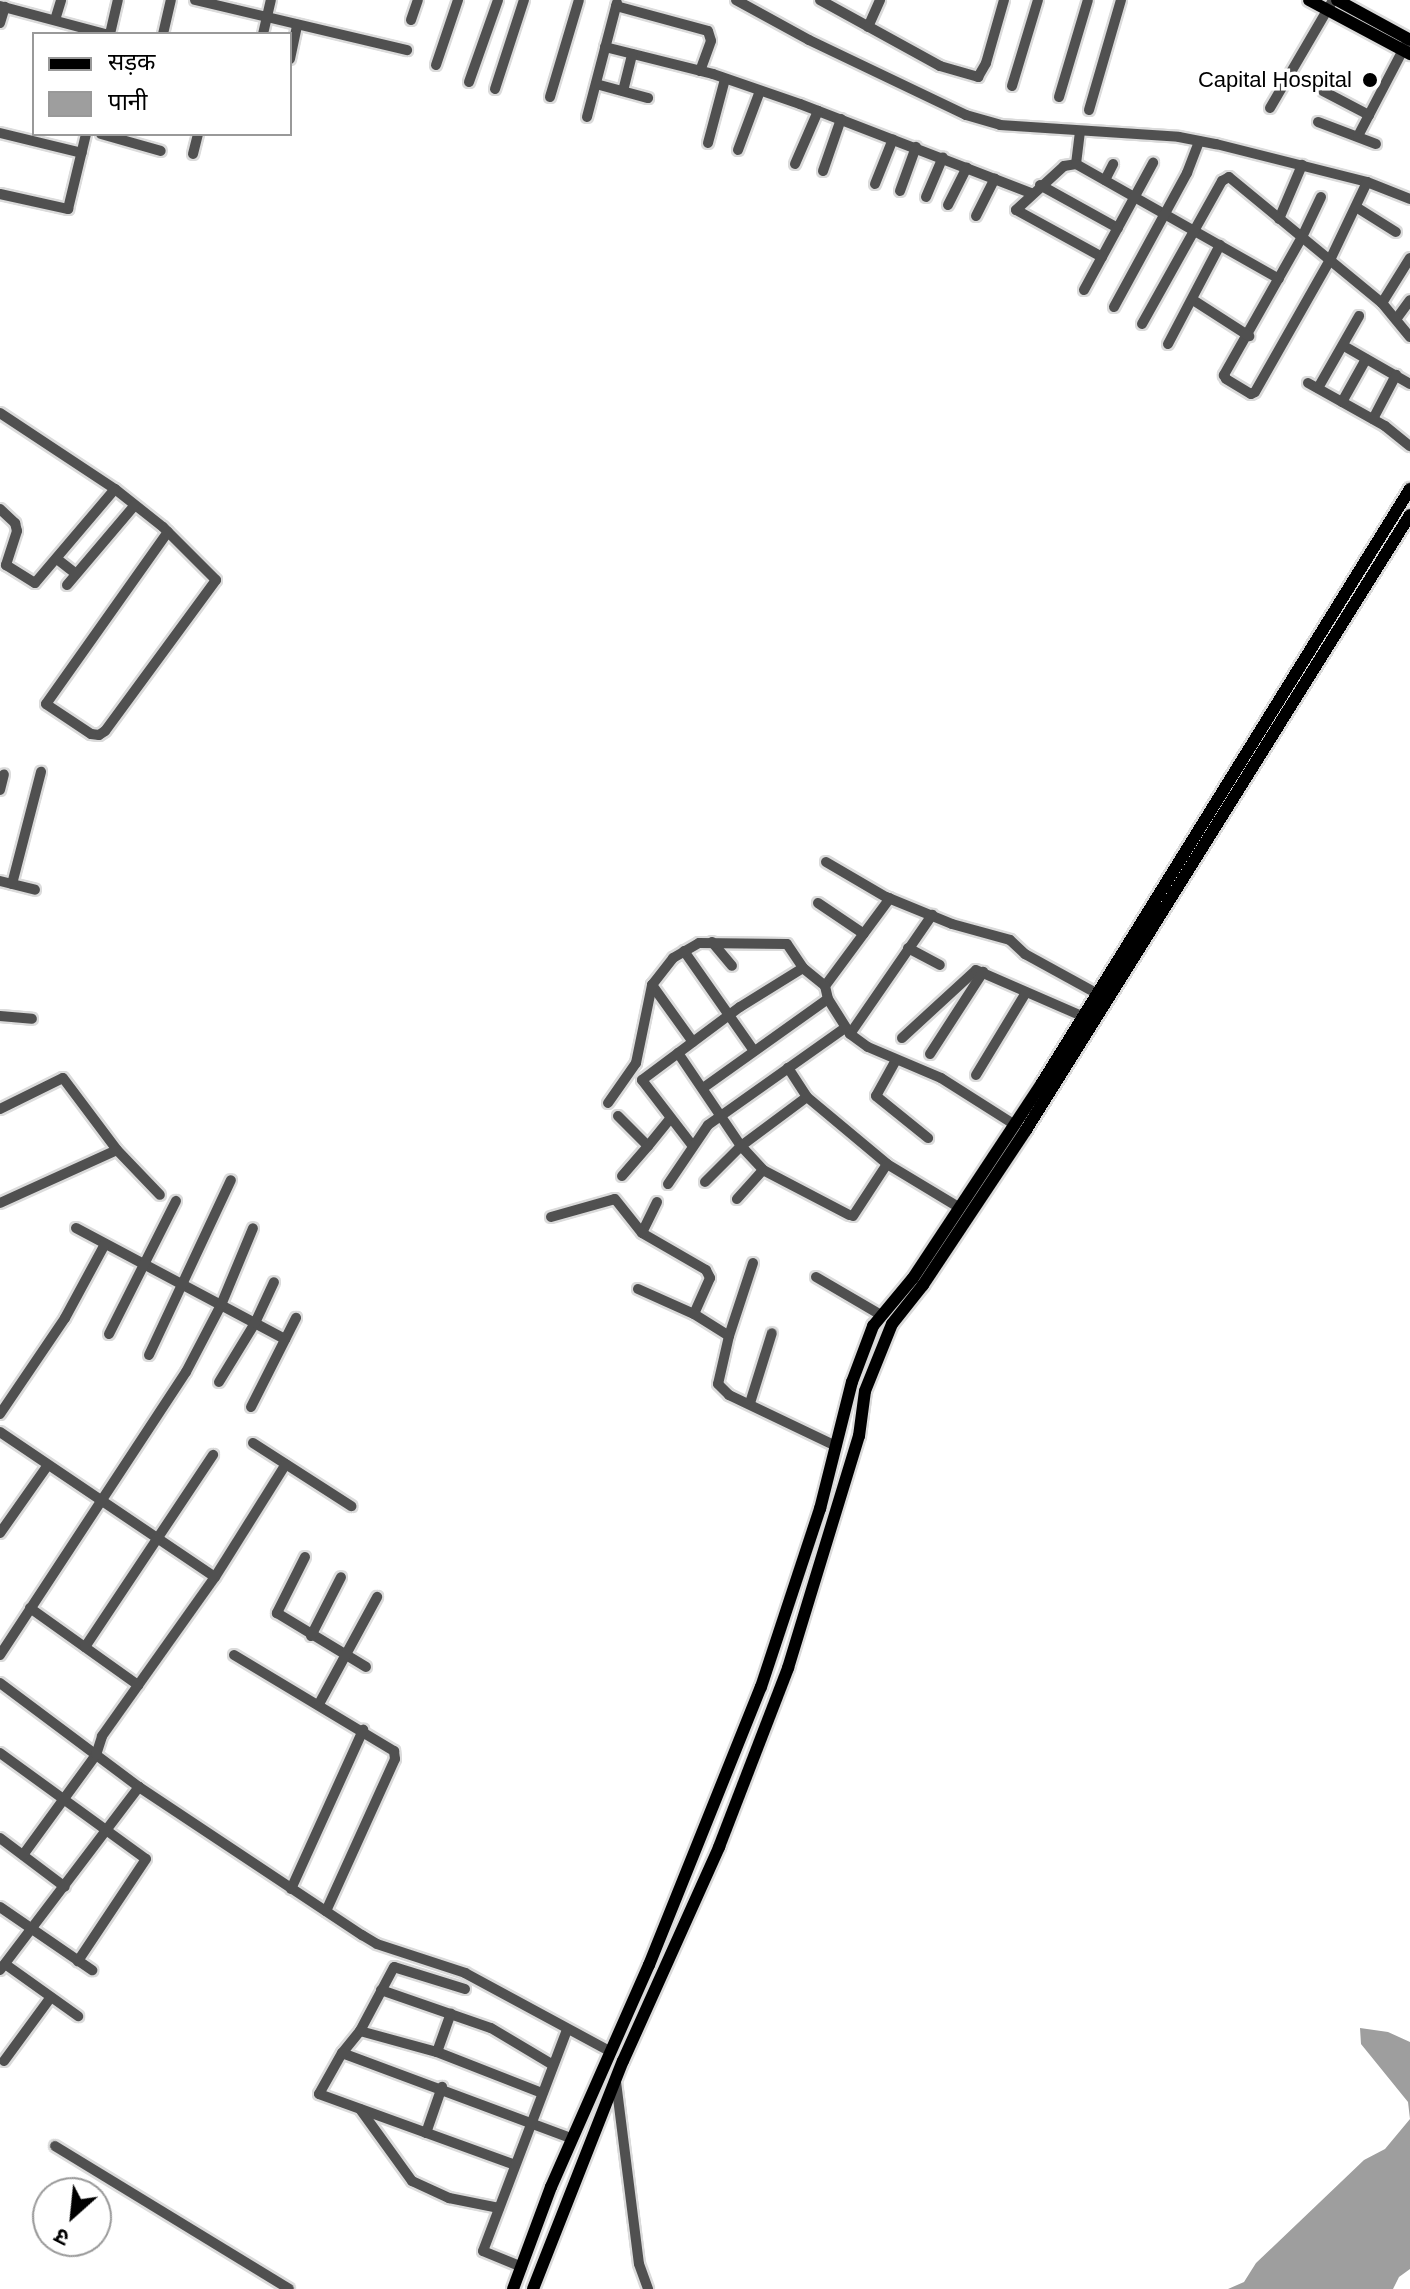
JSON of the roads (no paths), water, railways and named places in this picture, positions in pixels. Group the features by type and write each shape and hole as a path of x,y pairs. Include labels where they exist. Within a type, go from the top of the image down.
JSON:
{"main road":[{"path":"1309,0 1332,3 1408,47"},
{"path":"533,2289 616,2080 719,1847 788,1668 859,1436 869,1378 892,1324 923,1285 1015,1125 1410,489"},
{"path":"513,2289 761,1687 820,1509 862,1352 881,1315 913,1278 960,1208 1026,1130 1261,748 1410,515"},
{"path":"621,2030 635,2036"}],"street":[{"path":"55,20 61,0"},
{"path":"108,32 118,0"},
{"path":"163,32 171,0"},
{"path":"195,0 407,50"},
{"path":"263,32 271,0"},
{"path":"411,20 418,0"},
{"path":"436,65 458,0"},
{"path":"469,82 498,0"},
{"path":"495,89 524,0"},
{"path":"550,97 579,0"},
{"path":"736,0 809,40 966,115 1000,125 1199,141 1367,182 1410,199"},
{"path":"820,0 940,66 978,77 986,63 1004,0"},
{"path":"868,27 880,0"},
{"path":"1012,86 1038,0"},
{"path":"1059,97 1088,0"},
{"path":"1089,110 1121,0"},
{"path":"587,117 617,3 708,31 711,41 700,71"},
{"path":"1270,108 1332,3"},
{"path":"0,23 2,6 100,32"},
{"path":"292,49 297,25"},
{"path":"605,47 700,71 841,119 995,178 1036,189 1118,228"},
{"path":"1358,136 1408,47"},
{"path":"623,91 632,54"},
{"path":"708,143 725,79"},
{"path":"596,84 648,98"},
{"path":"738,150 760,91"},
{"path":"1323,91 1369,115"},
{"path":"795,164 818,111"},
{"path":"823,171 841,119"},
{"path":"1318,122 1376,144"},
{"path":"1076,164 1080,132"},
{"path":"0,133 82,153"},
{"path":"0,194 68,209 86,136"},
{"path":"108,136 161,151"},
{"path":"193,154 198,136"},
{"path":"875,184 893,139"},
{"path":"1114,307 1166,214 1199,141"},
{"path":"900,191 916,147"},
{"path":"926,197 943,157"},
{"path":"1084,290 1153,163"},
{"path":"1102,257 1016,210 1064,166 1076,164 1279,279"},
{"path":"1105,180 1113,164"},
{"path":"1279,219 1302,165"},
{"path":"948,205 967,167"},
{"path":"1142,324 1226,177 1232,178 1382,303 1410,337"},
{"path":"976,216 995,178"},
{"path":"1321,197 1249,336 1224,377 1251,394 1255,392 1330,260 1367,182"},
{"path":"1356,207 1396,232"},
{"path":"1168,344 1220,245"},
{"path":"1382,303 1410,259"},
{"path":"1193,300 1249,336"},
{"path":"1397,318 1410,300"},
{"path":"1359,316 1344,346 1313,386 1373,419 1410,446"},
{"path":"1344,346 1409,381"},
{"path":"1342,402 1366,359"},
{"path":"1373,419 1396,375"},
{"path":"0,413 115,489 168,532 216,580 105,731 99,735 91,734 46,704 168,532"},
{"path":"0,509 15,523 17,531 6,559 9,569 35,583 115,489"},
{"path":"67,585 134,506"},
{"path":"57,559 76,574"},
{"path":"12,884 41,772"},
{"path":"0,790 4,774"},
{"path":"826,862 890,898 1010,940 1025,954 1096,993"},
{"path":"0,881 35,890"},
{"path":"825,986 890,898"},
{"path":"818,903 864,934"},
{"path":"668,1184 708,1125 788,1068 848,1031 932,915"},
{"path":"712,942 732,966"},
{"path":"608,1103 636,1063 652,985 673,958 699,943 787,944 803,968 825,986 828,999 848,1031 896,1060 941,1078 1015,1125"},
{"path":"908,948 940,965"},
{"path":"684,951 727,1017 754,1051"},
{"path":"692,1145 642,1080 727,1017 803,968"},
{"path":"902,1038 974,971 983,972 1025,994 1082,1016"},
{"path":"930,1054 983,972"},
{"path":"652,985 693,1042"},
{"path":"976,1075 1025,994"},
{"path":"703,1088 828,999"},
{"path":"0,1016 32,1019"},
{"path":"678,1053 741,1146 763,1170 851,1216 887,1164"},
{"path":"896,1060 876,1096 928,1138"},
{"path":"788,1068 807,1097 887,1164 960,1208"},
{"path":"0,1109 63,1078 117,1150 160,1195"},
{"path":"705,1182 741,1146 807,1097"},
{"path":"618,1116 648,1146"},
{"path":"622,1176 670,1119"},
{"path":"0,1203 117,1150"},
{"path":"737,1199 763,1170"},
{"path":"149,1355 231,1180"},
{"path":"551,1217 615,1199 642,1233 706,1270 710,1278 694,1314"},
{"path":"109,1334 176,1201"},
{"path":"642,1233 657,1202"},
{"path":"76,1228 285,1339"},
{"path":"0,1655 186,1372 221,1305 253,1228"},
{"path":"0,1414 65,1318 105,1244"},
{"path":"753,1263 729,1336 718,1384 729,1395 836,1446"},
{"path":"816,1277 881,1315"},
{"path":"219,1382 255,1323 274,1282"},
{"path":"638,1289 694,1314 729,1336"},
{"path":"251,1407 296,1318"},
{"path":"750,1403 772,1333"},
{"path":"0,1432 215,1577"},
{"path":"253,1443 351,1506"},
{"path":"85,1647 213,1455"},
{"path":"23,1855 96,1755 102,1736 215,1577 286,1464"},
{"path":"0,1533 48,1465"},
{"path":"305,1557 277,1613 366,1667"},
{"path":"311,1636 341,1577"},
{"path":"319,1704 377,1597"},
{"path":"30,1608 138,1685"},
{"path":"234,1655 391,1746 395,1759 326,1911"},
{"path":"0,1683 139,1787 377,1944 465,1973 611,2052"},
{"path":"291,1889 363,1730"},
{"path":"0,1770 4,1756 146,1859 78,1961"},
{"path":"78,2016 2,1967 139,1787"},
{"path":"0,1838 65,1887"},
{"path":"0,1907 92,1970"},
{"path":"465,1989 398,1966 390,1970 360,2031 342,2053 319,2094 515,2165"},
{"path":"381,1990 491,2028 553,2065"},
{"path":"4,2061 51,1997"},
{"path":"437,2052 451,2013"},
{"path":"522,2267 483,2251 567,2030"},
{"path":"360,2031 437,2052 542,2093"},
{"path":"342,2053 442,2087 573,2139"},
{"path":"616,2080 639,2264 648,2289"},
{"path":"426,2133 442,2087"},
{"path":"360,2109 412,2181 449,2198 499,2208"},
{"path":"55,2146 289,2289"}],"water":[{"path":"1360,2028 1388,2032 1410,2042 1410,2119 1408,2102 1361,2044"},
{"path":"1410,2119 1410,2269 1399,2277 1393,2289 1228,2289 1244,2282 1256,2263 1364,2160 1385,2149"}],"place":[{"name":"Capital Hospital","path":"1370,80"}]}
